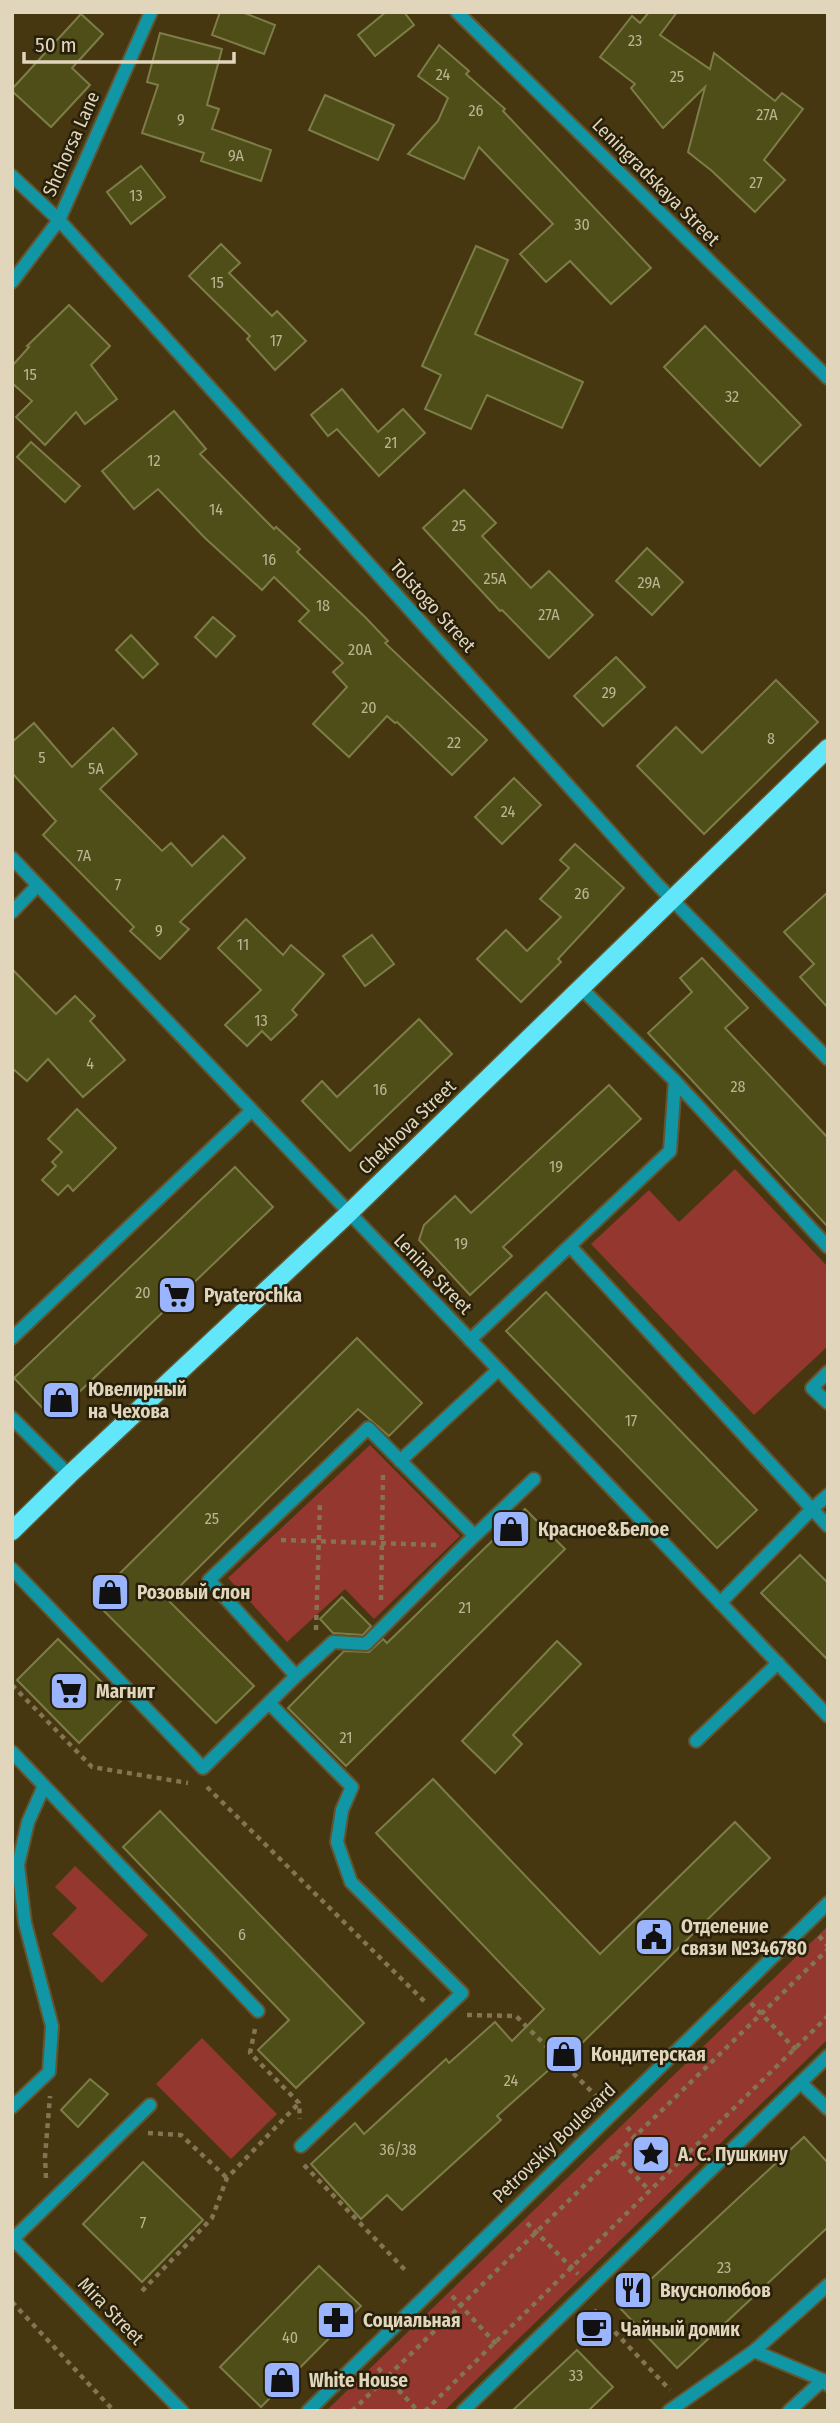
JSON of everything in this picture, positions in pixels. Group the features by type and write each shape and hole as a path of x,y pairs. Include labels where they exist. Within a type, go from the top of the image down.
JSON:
{"main road":[{"name":"Chekhova Street","path":"12,1531 349,1213 828,748"}],"street":[{"name":"Shchorsa Lane","path":"12,282 59,219 151,12"},
{"name":"Leningradskaya Street","path":"457,12 828,378"},
{"name":"Tolstogo Street","path":"12,176 59,219 671,899 828,1059"},
{"name":"Lenina Street","path":"12,858 828,1716"},
{"path":"12,912 37,886"},
{"path":"580,987 675,1081 828,1247"},
{"path":"470,1340 670,1151 675,1081"},
{"path":"12,1338 251,1111"},
{"path":"570,1246 828,1526"},
{"path":"400,1461 498,1370"},
{"path":"828,1372 812,1388 828,1403"},
{"path":"12,1418 69,1475"},
{"path":"296,1676 209,1580 368,1428 474,1535"},
{"path":"12,1569 203,1768 333,1642 366,1644 534,1479"},
{"path":"720,1603 828,1495"},
{"path":"696,1741 778,1663"},
{"path":"269,1703 352,1787 342,1810 337,1842 351,1882 462,1993 301,2146"},
{"path":"12,1752 258,2011"},
{"path":"12,2107 49,2072 52,2026 25,1923 18,1865 28,1822 44,1786"},
{"name":"Petrovskiy Boulevard","path":"307,2411 828,1903"},
{"path":"464,2411 828,2056"},
{"path":"801,2083 828,2109"},
{"path":"13,2239 150,2105"},
{"name":"Mira Street","path":"13,2239 181,2411"},
{"path":"668,2411 754,2351 828,2286"},
{"path":"754,2351 825,2383 789,2411"}],"path":[{"path":"380,1630 383,1444"},
{"path":"315,1658 321,1473"},
{"path":"253,1539 464,1546"},
{"path":"12,1685 92,1767 194,1784"},
{"path":"206,1786 438,2015 516,2016 594,2094"},
{"path":"352,2411 828,1949"},
{"path":"739,1990 814,2069"},
{"path":"425,2411 828,2016"},
{"path":"47,2190 45,2157 50,2101 49,2072"},
{"path":"142,2291 212,2218 228,2178 299,2103"},
{"path":"122,2132 181,2135 228,2178"},
{"path":"615,2155 650,2190"},
{"path":"513,2210 571,2267 586,2292 680,2401"},
{"path":"439,2283 513,2362"},
{"path":"12,2302 114,2411"},
{"path":"366,2354 418,2411"}],"shaded area":[{"path":"735,1169 828,1267 828,1346 754,1415 591,1244 649,1190 679,1222"},
{"path":"370,1445 460,1536 374,1619 345,1589 287,1642 228,1578"},
{"path":"75,1866 148,1935 102,1983 52,1934 77,1908 55,1887"},
{"path":"828,1926 828,2039 444,2411 326,2411"},
{"path":"202,2038 277,2114 231,2159 156,2084"}],"building":[{"path":"220,12 242,12 275,25 264,54 212,35"},
{"path":"386,12 404,12 414,25 375,56 358,35"},
{"path":"649,12 677,12 660,35 710,69 714,53 775,101 782,93 803,109 764,160 785,180 755,212 688,152 705,87 663,128 631,88 635,84 600,57 632,16 640,23"},
{"path":"81,14 103,34 72,68 90,85 51,127 12,89"},
{"path":"160,33 222,49 207,105 219,109 212,129 271,150 261,181 201,161 204,153 142,133 158,85 147,82"},
{"path":"439,45 469,71 466,74 505,109 503,111 651,268 611,304 570,261 546,282 520,254 553,224 479,147 464,179 408,154 438,121 448,98 418,76"},
{"path":"325,95 394,125 378,160 309,130"},
{"path":"141,166 165,197 131,224 107,192"},
{"path":"221,244 240,263 229,273 272,316 277,311 306,341 275,370 247,339 250,336 189,276"},
{"path":"476,246 508,260 475,334 583,382 562,428 487,395 471,429 425,409 441,375 422,366"},
{"path":"69,305 110,346 91,365 117,399 85,424 76,412 45,445 16,417 32,401 12,383 12,366 29,347 27,346"},
{"path":"705,326 801,425 760,466 664,367"},
{"path":"342,389 378,432 403,409 425,433 379,476 337,429 328,436 311,415"},
{"path":"174,411 206,449 200,454 274,529 276,527 300,549 297,552 366,618 388,641 385,643 487,740 452,775 397,722 387,716 349,757 313,724 347,687 333,672 343,663 299,621 309,611 274,577 262,590 205,538 158,489 134,509 102,471"},
{"path":"31,442 80,486 65,502 17,457"},
{"path":"464,490 496,523 482,536 531,588 549,571 593,615 549,658 502,610 500,611 423,528"},
{"path":"647,548 683,582 652,615 616,581"},
{"path":"213,617 235,636 216,657 195,637"},
{"path":"131,635 158,664 143,678 116,650"},
{"path":"616,657 645,687 603,726 574,696"},
{"path":"776,680 818,722 704,834 637,766 676,727 702,753"},
{"path":"34,723 72,767 113,728 137,754 100,789 162,851 171,843 192,866 223,836 245,858 180,922 189,929 160,959 130,931 134,927 43,835 56,821 12,773 12,742"},
{"path":"514,778 541,805 502,844 475,817"},
{"path":"575,844 624,888 558,959 561,962 521,1002 477,959 506,930 527,951 561,917 540,899 569,868 560,860"},
{"path":"828,892 828,1008 800,977 814,964 784,932"},
{"path":"246,919 283,955 291,945 324,974 292,1010 297,1015 271,1040 262,1031 247,1046 225,1025 261,990 218,948"},
{"path":"372,935 394,964 365,986 343,956"},
{"path":"702,958 748,1008 725,1028 828,1138 828,1227 648,1033 692,992 680,978"},
{"path":"12,969 56,1014 75,996 95,1016 90,1021 125,1060 83,1097 48,1059 27,1081 12,1068"},
{"path":"419,1019 452,1054 350,1151 302,1101 322,1081 337,1097"},
{"path":"609,1085 641,1119 503,1247 512,1256 470,1295 419,1240 424,1225 455,1196 471,1213"},
{"path":"77,1109 116,1148 73,1191 68,1185 58,1195 42,1180 56,1166 52,1162 62,1152 48,1139"},
{"path":"235,1167 273,1207 52,1418 14,1378"},
{"path":"546,1292 757,1510 717,1548 506,1331"},
{"path":"357,1338 422,1403 389,1436 358,1409 167,1599 254,1686 216,1723 93,1600"},
{"path":"525,1509 565,1549 346,1766 288,1708 344,1651 369,1652 383,1639 387,1643"},
{"path":"800,1555 828,1583 828,1660 761,1593"},
{"path":"342,1597 371,1626 363,1635 333,1633 320,1619"},
{"name":"Магнит","path":"58,1639 121,1701 79,1743 17,1680"},
{"path":"557,1641 581,1664 513,1735 522,1744 495,1773 462,1741"},
{"path":"433,1779 600,1954 735,1822 770,1858 572,2053 570,2051 497,2116 501,2120 402,2210 387,2195 361,2219 311,2164 355,2123 364,2134 446,2059 449,2063 495,2022 512,2041 544,2009 376,1833"},
{"path":"160,1811 364,2023 296,2088 258,2050 289,2020 123,1847"},
{"path":"90,2079 108,2094 78,2127 61,2110"},
{"path":"804,2137 828,2163 828,2227 677,2368 620,2308"},
{"path":"143,2162 203,2220 142,2282 83,2224"},
{"path":"319,2266 361,2306 261,2407 220,2367"},
{"path":"577,2350 613,2387 588,2411 512,2411"}],"place":[{"name":"Pyaterochka","path":"177,1295"},
{"name":"Ювелирный на Чехова","path":"61,1400"},
{"name":"Красное&Белое","path":"511,1529"},
{"name":"Розовый слон","path":"110,1592"},
{"name":"Магнит","path":"69,1691"},
{"name":"Отделение связи №346780","path":"654,1937"},
{"name":"Кондитерская","path":"564,2054"},
{"name":"А. С. Пушкину","path":"651,2154"},
{"name":"Вкуснолюбов","path":"633,2290"},
{"name":"Социальная","path":"336,2320"},
{"name":"Чайный домик","path":"594,2329"},
{"name":"White House","path":"282,2380"}]}
